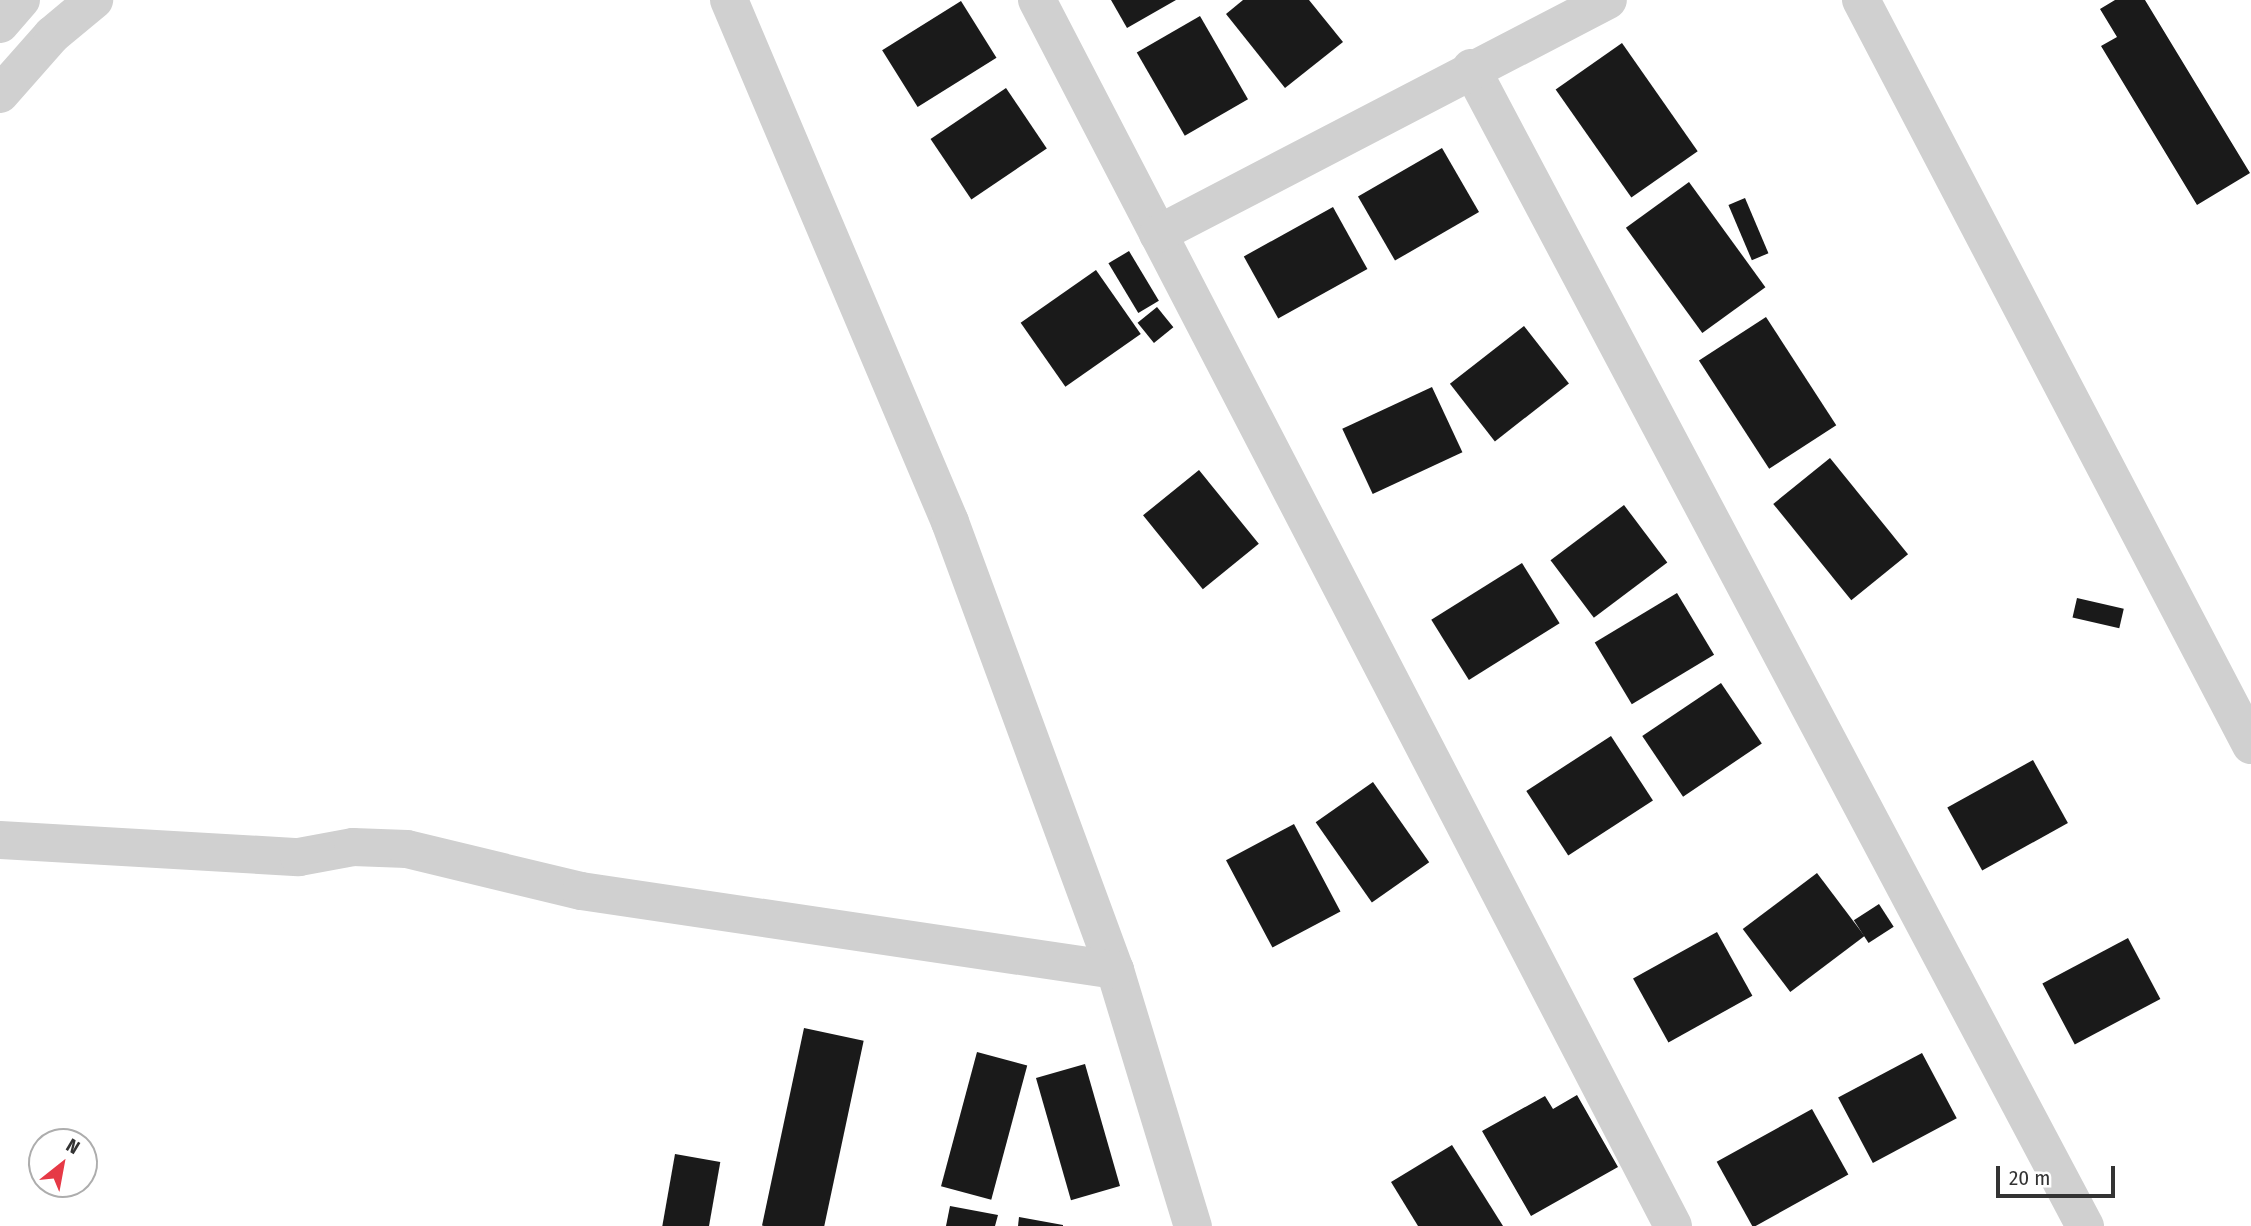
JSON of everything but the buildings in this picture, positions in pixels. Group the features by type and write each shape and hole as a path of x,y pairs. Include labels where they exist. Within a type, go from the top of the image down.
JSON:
{"street":[{"path":"0,24 21,0"},
{"path":"0,94 52,35 94,0"},
{"path":"729,0 950,522 1115,970 1193,1226"},
{"path":"1037,0 1673,1226"},
{"path":"1158,234 1471,68 1608,0"},
{"path":"1861,0 2251,746"},
{"path":"1471,68 2085,1226"},
{"path":"0,840 299,857 353,847 407,849 581,891 1115,970"}]}
